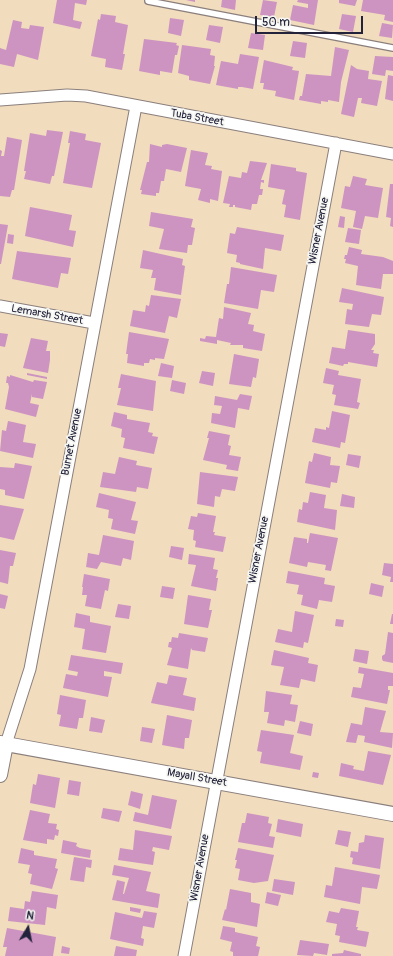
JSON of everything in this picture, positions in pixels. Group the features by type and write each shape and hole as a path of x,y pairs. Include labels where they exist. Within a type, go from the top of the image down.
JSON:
{"street":[{"name":"Tuba Street","path":"0,100 66,95 86,96 393,154"},
{"name":"Burnet Avenue","path":"0,775 3,743 30,669 136,106"},
{"name":"Wisner Avenue","path":"184,956 336,143"},
{"name":"Lemarsh Street","path":"0,306 94,323"},
{"name":"Mayall Street","path":"3,743 393,814"}],"lane":[{"path":"148,0 393,48"}],"building":[{"path":"57,0 87,0 86,5 75,3 73,20 82,22 80,29 53,23"},
{"path":"222,0 236,0 235,10 221,7"},
{"path":"263,0 277,2 274,17 260,15"},
{"path":"298,0 318,0 314,25 290,20 293,5 308,8 308,4 297,2"},
{"path":"339,0 357,0 355,6 339,3"},
{"path":"363,0 393,0 393,22 384,20 385,15 361,11"},
{"path":"101,14 116,16 115,22 128,25 122,70 105,67 106,59 91,56 98,19 100,20"},
{"path":"342,14 356,16 353,32 339,29"},
{"path":"170,18 184,20 181,36 168,33"},
{"path":"13,20 22,22 21,28 29,29 30,25 44,27 38,60 17,54 14,67 0,64 0,48 6,50"},
{"path":"382,23 393,25 392,38 379,36"},
{"path":"209,25 223,27 220,43 206,40"},
{"path":"251,33 265,35 263,50 248,48"},
{"path":"144,39 177,43 176,45 179,46 177,55 175,55 172,73 160,71 160,75 139,71"},
{"path":"293,41 307,43 305,58 290,56"},
{"path":"182,45 211,49 210,55 215,56 215,66 210,84 189,80 189,76 178,73"},
{"path":"335,47 349,50 341,82 339,102 328,100 328,102 321,101 321,104 299,100 300,96 302,96 306,74 331,76"},
{"path":"240,54 259,57 253,89 238,87 238,89 216,85 221,61 238,64"},
{"path":"375,56 393,57 393,71 386,70 385,76 372,74"},
{"path":"264,60 293,67 292,70 299,71 294,100 275,96 276,91 263,89 264,83 260,83"},
{"path":"351,65 357,69 369,71 368,79 382,81 377,106 361,103 362,98 358,98 354,117 341,114"},
{"path":"388,75 393,76 393,101 385,99"},
{"path":"47,130 63,132 54,176 52,176 50,184 24,179 30,133 46,136"},
{"path":"70,131 86,134 85,140 101,143 92,188 63,183 70,143 68,143"},
{"path":"7,137 22,140 14,190 12,190 10,197 0,196 0,150 2,151 1,156 4,156"},
{"path":"150,144 162,147 162,145 167,144 187,148 181,172 166,169 164,181 161,181 159,193 156,193 156,196 141,194 142,190 140,190 147,162 149,162"},
{"path":"191,150 208,153 205,165 212,166 211,169 222,171 218,201 210,199 210,203 198,200 201,189 185,186"},
{"path":"250,161 267,163 261,180 264,180 264,183 261,182 260,189 263,189 262,195 259,195 257,204 252,204 251,210 235,207 235,205 233,205 233,207 229,207 230,204 223,203 229,176 241,178 242,172 247,173"},
{"path":"271,164 296,168 296,171 307,173 300,220 284,217 286,205 282,204 285,190 268,187"},
{"path":"353,176 367,179 365,185 383,188 378,218 365,216 362,229 353,227 356,211 341,208 345,186 350,187"},
{"path":"390,184 393,184 393,227 390,226 391,218 386,217"},
{"path":"30,207 72,215 69,230 76,231 73,247 25,236"},
{"path":"151,212 193,219 191,227 195,228 192,245 188,245 187,253 159,249 164,229 149,226"},
{"path":"340,216 345,217 344,228 338,227"},
{"path":"0,224 8,225 1,264 0,264"},
{"path":"237,227 284,235 281,251 265,248 263,269 236,262 237,255 227,253 230,233 235,234"},
{"path":"348,228 361,230 359,244 345,242"},
{"path":"8,234 14,235 13,244 7,243"},
{"path":"349,247 362,250 361,254 383,257 393,261 393,274 383,274 381,289 356,285 358,266 345,263 346,259 344,259 345,255 347,255"},
{"path":"143,250 183,259 182,265 185,266 181,295 154,290 156,278 151,278 153,270 140,268"},
{"path":"17,251 71,258 68,274 61,273 58,288 12,279"},
{"path":"231,267 277,275 274,292 261,290 258,309 224,303 227,284 229,284"},
{"path":"342,288 384,297 381,315 372,314 369,327 345,324 347,309 352,310 353,304 339,302"},
{"path":"151,295 181,299 177,318 169,316 165,333 130,326 133,310 145,312 146,305 149,306"},
{"path":"224,307 251,313 248,324 254,325 253,331 265,334 262,351 243,348 243,345 230,345 231,343 217,340 217,344 200,341 200,338 205,339 206,336 216,337 219,318 223,319"},
{"path":"348,330 375,334 375,344 371,350 374,350 373,353 379,354 377,367 348,362 348,364 344,364 343,366 329,363 332,347 345,349"},
{"path":"129,332 169,339 164,359 150,359 149,363 144,363 144,366 127,363 128,354 126,354"},
{"path":"0,333 8,334 5,347 0,346"},
{"path":"31,338 48,341 46,351 50,351 50,360 48,373 23,368"},
{"path":"234,354 259,359 256,378 253,377 251,387 229,384"},
{"path":"161,363 174,366 172,378 158,376"},
{"path":"326,368 339,371 338,375 361,379 357,402 360,403 358,409 334,405 336,395 332,394 334,385 323,383"},
{"path":"202,371 215,373 213,386 199,383"},
{"path":"27,373 47,377 47,379 27,375"},
{"path":"121,374 156,381 153,411 117,405 121,388 118,388"},
{"path":"10,375 33,382 34,380 47,382 43,399 32,397 32,394 30,403 39,405 36,417 5,409 9,387 8,383 6,383 7,376 10,377"},
{"path":"172,380 186,383 184,394 170,391"},
{"path":"240,394 252,396 249,410 238,408 235,428 211,423 212,413 220,414 222,406 214,405 215,396 237,400"},
{"path":"332,411 350,415 345,443 341,442 340,448 312,442 315,428 326,430 326,427 329,428"},
{"path":"114,412 127,415 127,419 150,423 148,432 153,433 152,436 158,437 154,454 123,448 125,438 121,437 122,429 111,426"},
{"path":"8,421 26,425 23,442 36,444 33,458 0,451 2,430 6,431"},
{"path":"209,431 230,435 228,445 231,446 229,455 241,457 238,471 226,469 227,465 203,460 209,438 207,438"},
{"path":"314,453 331,457 330,465 340,466 337,483 331,482 330,488 305,483 309,461 312,462"},
{"path":"348,454 361,456 359,468 346,465"},
{"path":"119,457 137,461 136,465 152,468 148,489 137,487 136,492 100,487 103,472 115,474"},
{"path":"15,463 32,466 24,499 5,495 5,490 0,489 0,467 14,468"},
{"path":"200,472 238,477 235,491 222,489 220,497 215,496 214,507 197,504"},
{"path":"310,492 326,495 324,508 337,510 335,530 297,522 299,509 302,510 303,502 308,503"},
{"path":"99,493 136,502 131,520 138,521 135,534 111,529 113,519 108,518 109,510 96,507"},
{"path":"342,494 355,497 354,508 340,506"},
{"path":"0,505 24,509 14,540 0,537"},
{"path":"198,513 216,516 213,532 215,532 214,535 226,537 223,552 195,547 196,541 193,540 194,530 188,529 191,516 197,517"},
{"path":"310,533 338,538 331,571 325,570 326,565 308,562 307,567 289,563 294,537 307,539 308,543"},
{"path":"103,535 134,541 131,560 123,558 121,566 101,562 97,569 86,567 88,553 99,555"},
{"path":"171,546 184,548 182,560 169,557"},
{"path":"0,550 16,553 13,566 10,566 8,584 0,582"},
{"path":"189,554 215,558 213,569 218,570 216,578 218,578 216,591 191,586 196,565 188,564"},
{"path":"384,563 393,564 393,582 390,582 391,577 382,575"},
{"path":"288,571 325,578 324,584 335,586 332,602 319,600 317,609 301,605 303,595 297,594 299,585 286,583"},
{"path":"84,574 110,579 108,591 105,590 101,609 85,606 87,595 82,595"},
{"path":"371,583 384,586 382,597 369,594"},
{"path":"162,586 175,588 173,599 160,597"},
{"path":"0,594 8,596 5,609 0,608"},
{"path":"188,595 211,599 209,610 212,610 208,628 184,624"},
{"path":"118,604 131,606 129,619 115,617"},
{"path":"295,611 314,615 308,643 304,642 303,648 275,642 278,629 292,632"},
{"path":"76,613 90,616 90,622 111,626 106,653 82,649 85,629 74,627"},
{"path":"392,614 393,624 390,624"},
{"path":"336,619 344,620 343,627 335,626"},
{"path":"388,632 393,633 393,663 383,661 382,659 382,656 385,654"},
{"path":"179,633 208,638 205,652 192,650 191,648 188,669 167,665 172,648 168,647 169,642 171,642 172,637 178,638"},
{"path":"355,649 369,651 367,664 353,661"},
{"path":"274,650 309,658 308,663 318,665 315,682 301,679 299,688 280,685 284,667 271,665"},
{"path":"71,655 123,663 121,674 104,671 104,676 112,677 108,697 63,688 66,674 77,676 78,672 68,670"},
{"path":"359,667 393,673 393,686 388,686 388,690 390,690 387,704 351,697 353,687 361,688 364,674 358,673"},
{"path":"169,675 187,678 183,695 196,698 194,711 151,703 157,682 167,684"},
{"path":"266,691 292,695 290,704 298,705 295,722 285,720 284,726 267,723 269,712 264,712"},
{"path":"60,695 86,700 83,718 79,718 77,729 59,726 61,715 57,714"},
{"path":"365,707 386,711 380,732 393,733 392,748 364,742 365,736 358,735 356,743 346,742 351,723 362,725"},
{"path":"167,715 192,720 189,738 185,738 184,749 162,745"},
{"path":"91,717 105,720 102,733 89,731"},
{"path":"300,721 313,724 311,736 297,733"},
{"path":"142,727 155,729 152,743 140,741"},
{"path":"261,730 294,735 290,753 303,756 300,770 260,763 262,752 257,751"},
{"path":"368,751 391,755 383,785 339,776 341,763 354,766 353,769 364,771"},
{"path":"313,772 319,773 318,778 312,777"},
{"path":"38,774 60,778 55,808 30,803 33,784 36,785"},
{"path":"69,780 81,782 79,796 67,794"},
{"path":"131,791 143,794 140,809 128,805"},
{"path":"152,795 177,800 171,829 133,821 135,812 148,815"},
{"path":"103,808 122,811 119,822 101,818"},
{"path":"30,810 50,814 48,823 57,824 56,829 59,830 58,836 55,835 54,840 47,839 47,844 23,840"},
{"path":"247,813 269,817 268,823 272,824 269,836 275,837 273,848 238,842 242,823 245,823"},
{"path":"278,819 303,824 301,837 276,832"},
{"path":"135,830 172,836 169,850 153,847 152,851 155,852 153,865 118,860 120,848 133,850"},
{"path":"338,830 351,832 348,847 335,844"},
{"path":"365,835 384,838 380,869 352,864 353,858 350,857 351,851 358,852 359,843 364,842"},
{"path":"63,840 77,843 76,846 80,848 91,850 90,858 61,853"},
{"path":"21,848 34,851 34,855 57,859 55,868 58,869 52,889 30,884 32,874 28,873 30,865 18,863"},
{"path":"238,848 274,855 268,881 254,883 238,880 240,869 235,868 237,860 235,860"},
{"path":"74,857 92,860 91,868 86,867 84,882 70,880"},
{"path":"114,865 151,872 146,891 160,894 158,908 112,900 117,880 125,882 124,894 129,878 112,875"},
{"path":"335,867 380,875 377,889 362,887 360,904 324,897 326,885 332,886"},
{"path":"274,879 295,882 293,895 272,891"},
{"path":"230,889 251,893 251,902 260,904 257,927 222,920 225,909 226,910"},
{"path":"32,891 58,895 56,909 47,907 45,925 8,921 10,907 24,909 25,901 30,902"},
{"path":"267,892 281,895 278,906 265,903"},
{"path":"130,907 141,909 140,913 130,911"},
{"path":"341,908 359,911 356,927 358,927 357,930 369,932 366,947 339,942 340,936 335,935 337,924 326,922 329,911 339,913"},
{"path":"144,911 157,913 154,928 143,926 141,938 144,939 143,946 110,939 115,912 142,918"},
{"path":"223,926 235,928 235,932 258,937 256,946 260,947 258,956 233,956 233,952 230,951 232,942 220,939"},
{"path":"7,928 56,937 53,956 5,956 7,947 3,947"},
{"path":"300,940 329,944 327,955 314,953 313,956 297,955"},
{"path":"62,946 70,948 69,954 61,953"},
{"path":"116,946 137,950 136,956 114,956"},
{"path":"344,950 361,954 361,956 332,956 332,954 343,953"}]}
